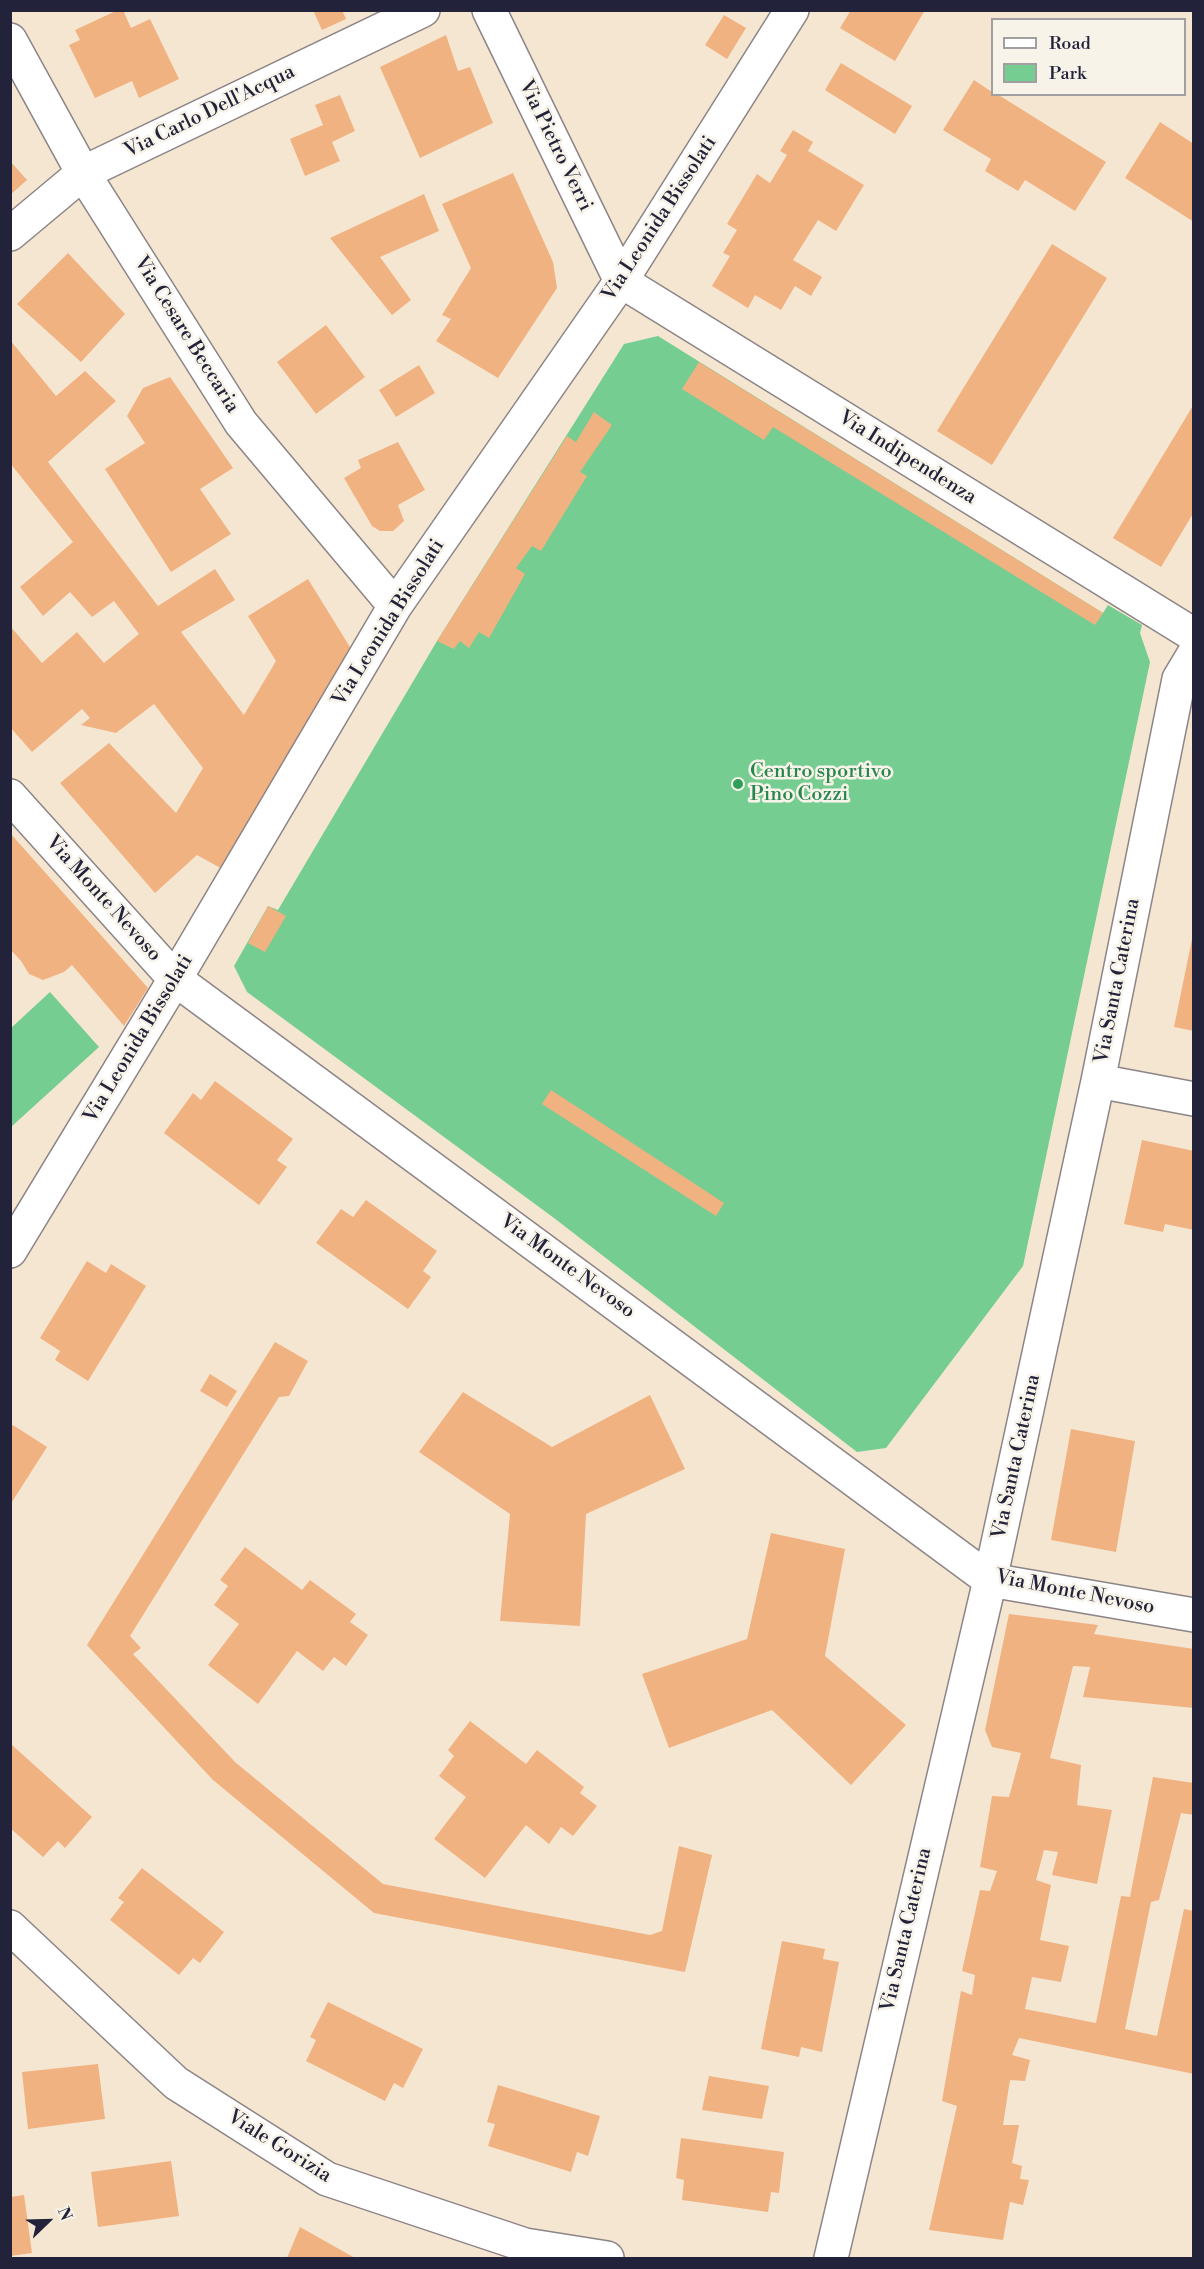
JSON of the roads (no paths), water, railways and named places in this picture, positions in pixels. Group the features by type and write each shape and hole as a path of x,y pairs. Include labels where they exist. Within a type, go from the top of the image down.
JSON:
{"street":[{"name":"Via Carlo Dell'Acqua","path":"10,234 83,173 423,10"},
{"name":"Via Pietro Verri","path":"489,10 621,281"},
{"name":"Via Leonida Bissolati","path":"10,1251 175,979 395,606 621,281 792,10"},
{"name":"Via Cesare Beccaria","path":"10,40 83,173 241,423 395,606"},
{"name":"Via Indipendenza","path":"621,281 1194,635"},
{"name":"Via Santa Caterina","path":"831,2259 990,1580 1098,1082 1179,679 1194,654"},
{"name":"Via Monte Nevoso","path":"10,796 175,979 990,1580 1194,1615"},
{"path":"1098,1082 1194,1099"},
{"name":"Viale Gorizia","path":"10,1926 176,2082 327,2180 525,2245 607,2259"}],"place":[{"name":"Centro sportivo Pino Cozzi","path":"738,784"}]}
